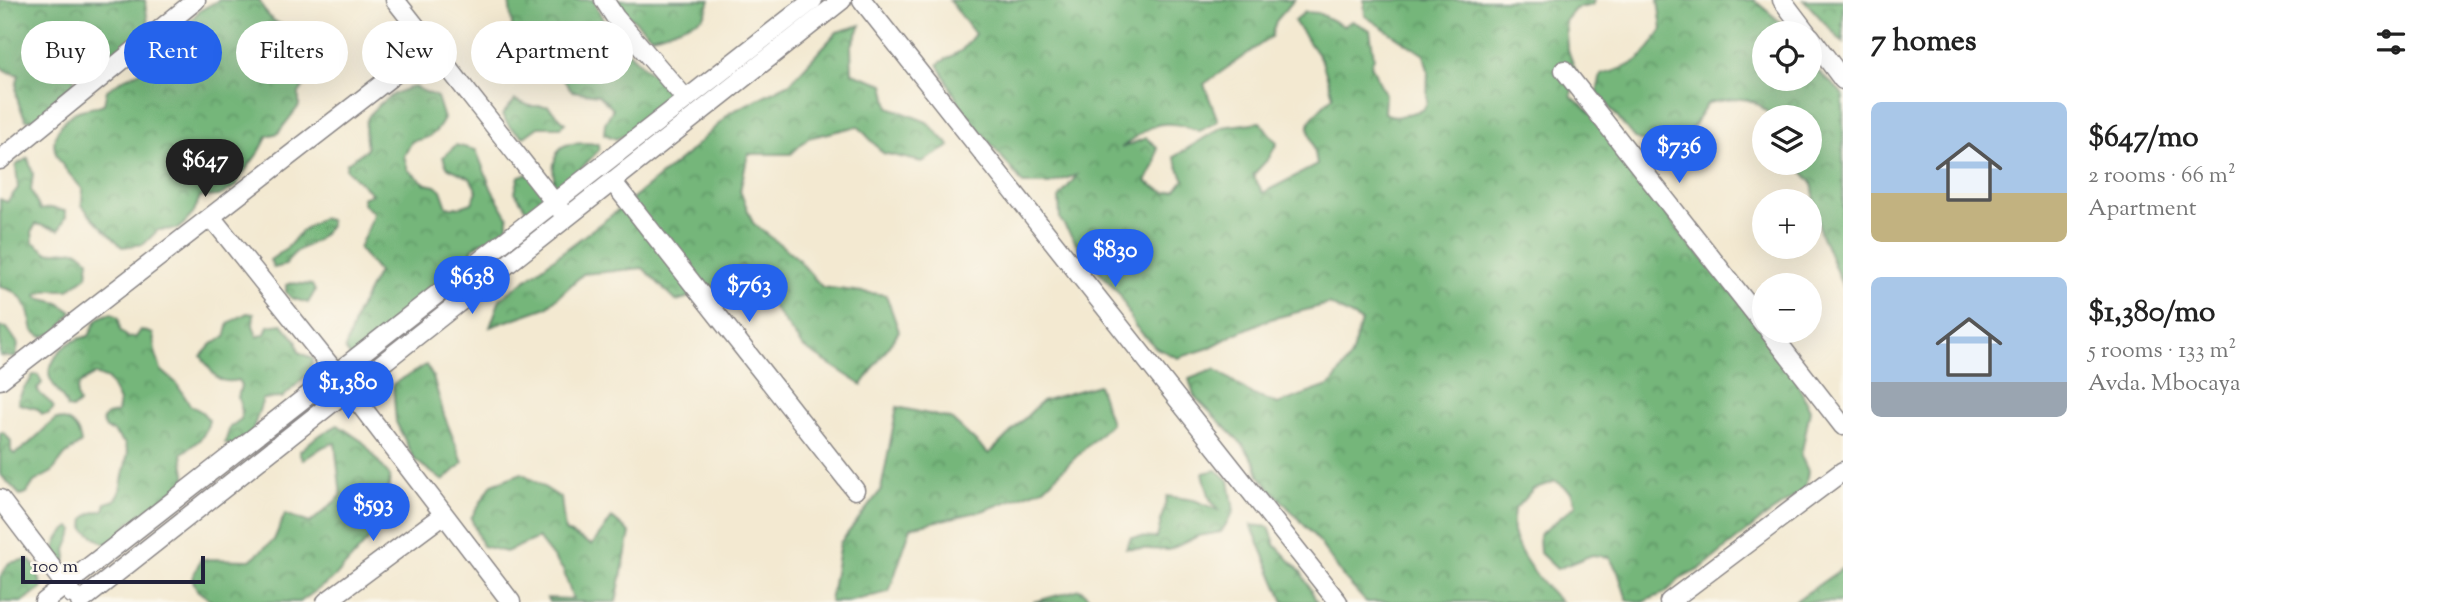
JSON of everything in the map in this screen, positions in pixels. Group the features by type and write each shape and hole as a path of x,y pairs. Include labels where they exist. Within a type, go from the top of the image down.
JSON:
{"street":[{"path":"0,160 196,0"},
{"path":"395,0 411,21"},
{"path":"604,0 615,17 685,99"},
{"path":"44,602 813,0"},
{"path":"0,499 79,602 842,0"},
{"path":"862,0 1338,602"},
{"path":"1782,0 1798,21"},
{"path":"1822,53 1843,80"},
{"path":"1564,70 1752,310"},
{"path":"457,79 566,217"},
{"path":"0,380 383,84"},
{"path":"612,181 855,490"},
{"path":"212,218 336,373 511,602"},
{"path":"1778,343 1843,426"},
{"path":"1669,602 1842,474"},
{"path":"326,602 443,515"}],"green space":[{"path":"0,0 145,0 148,21 124,21 124,49 110,55 110,21 21,21 21,84 74,84 74,100 42,120 26,120 17,98 19,75 0,66"},
{"path":"219,0 259,0 263,9 274,21 236,21 236,84 306,84 299,93 299,106 278,133 267,136 261,150 236,186 219,196 200,197 193,214 179,229 158,230 144,244 122,247 82,205 83,190 64,168 55,152 56,134 73,113 104,104 107,90 124,79 124,84 222,84 222,21 190,21 199,11"},
{"path":"509,0 594,0 604,21 511,21"},
{"path":"618,0 710,0 701,18 651,36 625,11"},
{"path":"949,0 1294,0 1276,21 1271,37 1204,84 1218,121 1200,131 1175,124 1158,125 1121,148 1146,138 1157,147 1155,164 1146,182 1166,193 1176,190 1184,180 1174,157 1222,127 1260,122 1277,143 1269,158 1253,175 1263,193 1317,165 1310,122 1333,96 1322,61 1294,21 1305,12 1318,13 1343,26 1352,21 1370,30 1374,57 1371,65 1385,94 1384,113 1396,117 1423,110 1427,103 1428,70 1424,55 1365,16 1364,0 1595,0 1592,5 1575,9 1565,21 1567,47 1576,72 1571,96 1597,118 1687,242 1752,315 1752,343 1775,343 1792,363 1810,410 1801,456 1808,471 1805,490 1766,516 1700,569 1680,579 1665,593 1643,602 1627,600 1618,572 1609,557 1592,555 1557,569 1540,553 1539,535 1576,505 1571,492 1556,481 1533,489 1514,510 1513,532 1526,560 1561,602 1366,602 1344,578 1317,539 1259,476 1256,464 1242,444 1194,396 1189,379 1215,369 1253,395 1278,404 1331,385 1351,356 1361,321 1329,304 1267,320 1209,348 1178,358 1156,348 1134,325 1120,295 1080,249 1060,219 1059,198 1077,175 1049,184 1023,184 956,97 938,64 962,50 975,34"},
{"path":"1658,0 1754,0 1779,21 1752,21 1752,91 1822,91 1822,75 1840,91 1843,96 1843,287 1822,237 1822,189 1813,189 1805,175 1822,175 1822,105 1759,105 1743,99 1708,103 1690,131 1657,147 1634,138 1597,92 1601,75 1638,60 1662,29"},
{"path":"1804,0 1843,0 1843,43"},
{"path":"861,25 851,47 852,73 884,84 889,107 927,122 950,146 922,162 883,153 858,126 808,138 791,154 748,154 740,191 753,223 796,257 822,287 886,295 899,331 862,385 803,347 742,265 710,291 676,301 643,268 583,274 547,307 490,327 500,299 686,155 731,112 790,83 837,32"},
{"path":"633,56 677,96 654,122 616,139 604,134 605,123 613,109 598,95 572,91 567,84 633,84"},
{"path":"414,87 437,97 444,119 431,135 412,141 404,156 408,170 426,184 441,190 447,207 460,207 472,203 477,191 470,178 447,167 443,157 456,145 476,150 492,190 508,217 508,227 503,236 482,242 473,248 465,266 408,309 401,338 380,357 356,365 345,349 357,313 378,272 359,249 373,212 364,205 362,198 372,194 346,169 347,163 367,149 365,125 374,110 393,95"},
{"path":"515,100 530,106 548,106 565,123 560,127 538,127 524,137 510,127 502,115"},
{"path":"598,144 599,150 548,203 527,211 515,192 519,176 527,174 551,184 559,150 566,145"},
{"path":"28,158 33,174 31,190 40,210 51,208 65,211 66,216 59,230 36,224 32,231 33,242 48,253 77,250 89,260 87,276 68,290 50,290 37,295 38,298 59,303 72,312 57,332 42,337 33,331 27,309 20,297 0,287 0,199 7,202 18,188 16,165"},
{"path":"321,218 329,220 330,226 321,236 295,253 286,265 274,268 270,260"},
{"path":"286,285 312,285 315,291 308,303 291,298 286,292"},
{"path":"112,313 119,318 120,330 128,338 136,337 141,330 153,334 161,370 176,383 190,405 209,420 202,436 182,453 186,481 130,521 117,540 105,544 84,529 85,518 104,510 106,503 115,500 119,495 128,453 125,444 113,431 106,429 102,421 107,415 117,413 119,401 108,379 95,374 77,389 79,403 72,409 67,408 49,374 63,347 89,336 97,320"},
{"path":"247,313 254,314 253,325 257,337 265,334 268,326 282,324 296,340 299,352 313,359 308,374 282,398 263,399 252,432 234,447 225,443 230,427 241,419 242,411 238,398 241,385 238,380 224,381 215,376 201,356 212,344 225,337 229,323"},
{"path":"0,327 7,328 18,344 16,358 0,356"},
{"path":"426,365 433,377 444,415 463,463 443,481 414,459 396,422 393,384"},
{"path":"33,375 38,375 42,383 37,389 54,408 48,414 19,404 18,400"},
{"path":"1098,385 1111,423 1044,488 982,511 911,527 889,592 847,602 830,602 840,543 881,490 897,407 951,419 989,454 1042,401"},
{"path":"56,419 73,426 81,443 65,455 52,472 34,482 27,493 20,495 0,474 0,433 3,432 11,441 11,451 14,454"},
{"path":"338,425 363,442 390,476 385,522 335,577 300,602 213,602 197,590 192,578 201,559 250,560 274,540 285,514 310,523 341,496 335,443 303,460 299,452 316,437"},
{"path":"1216,470 1229,480 1234,511 1221,532 1198,536 1169,550 1126,548 1131,537 1157,538 1167,496 1194,500 1218,510 1210,499 1203,473"},
{"path":"522,473 561,498 565,531 592,545 612,518 630,533 616,602 549,602 547,598 573,599 563,570 538,538 506,552 482,546 471,518 492,484"},
{"path":"1251,525 1269,527 1276,546 1301,572 1317,602 1284,602"},
{"path":"70,527 74,530 63,565 57,563 55,548 59,538"},
{"path":"28,559 37,569 42,588 22,602 0,602 0,577 9,563"},
{"path":"1843,568 1843,602 1794,602"},
{"path":"1080,589 1094,602 1033,602"}]}
